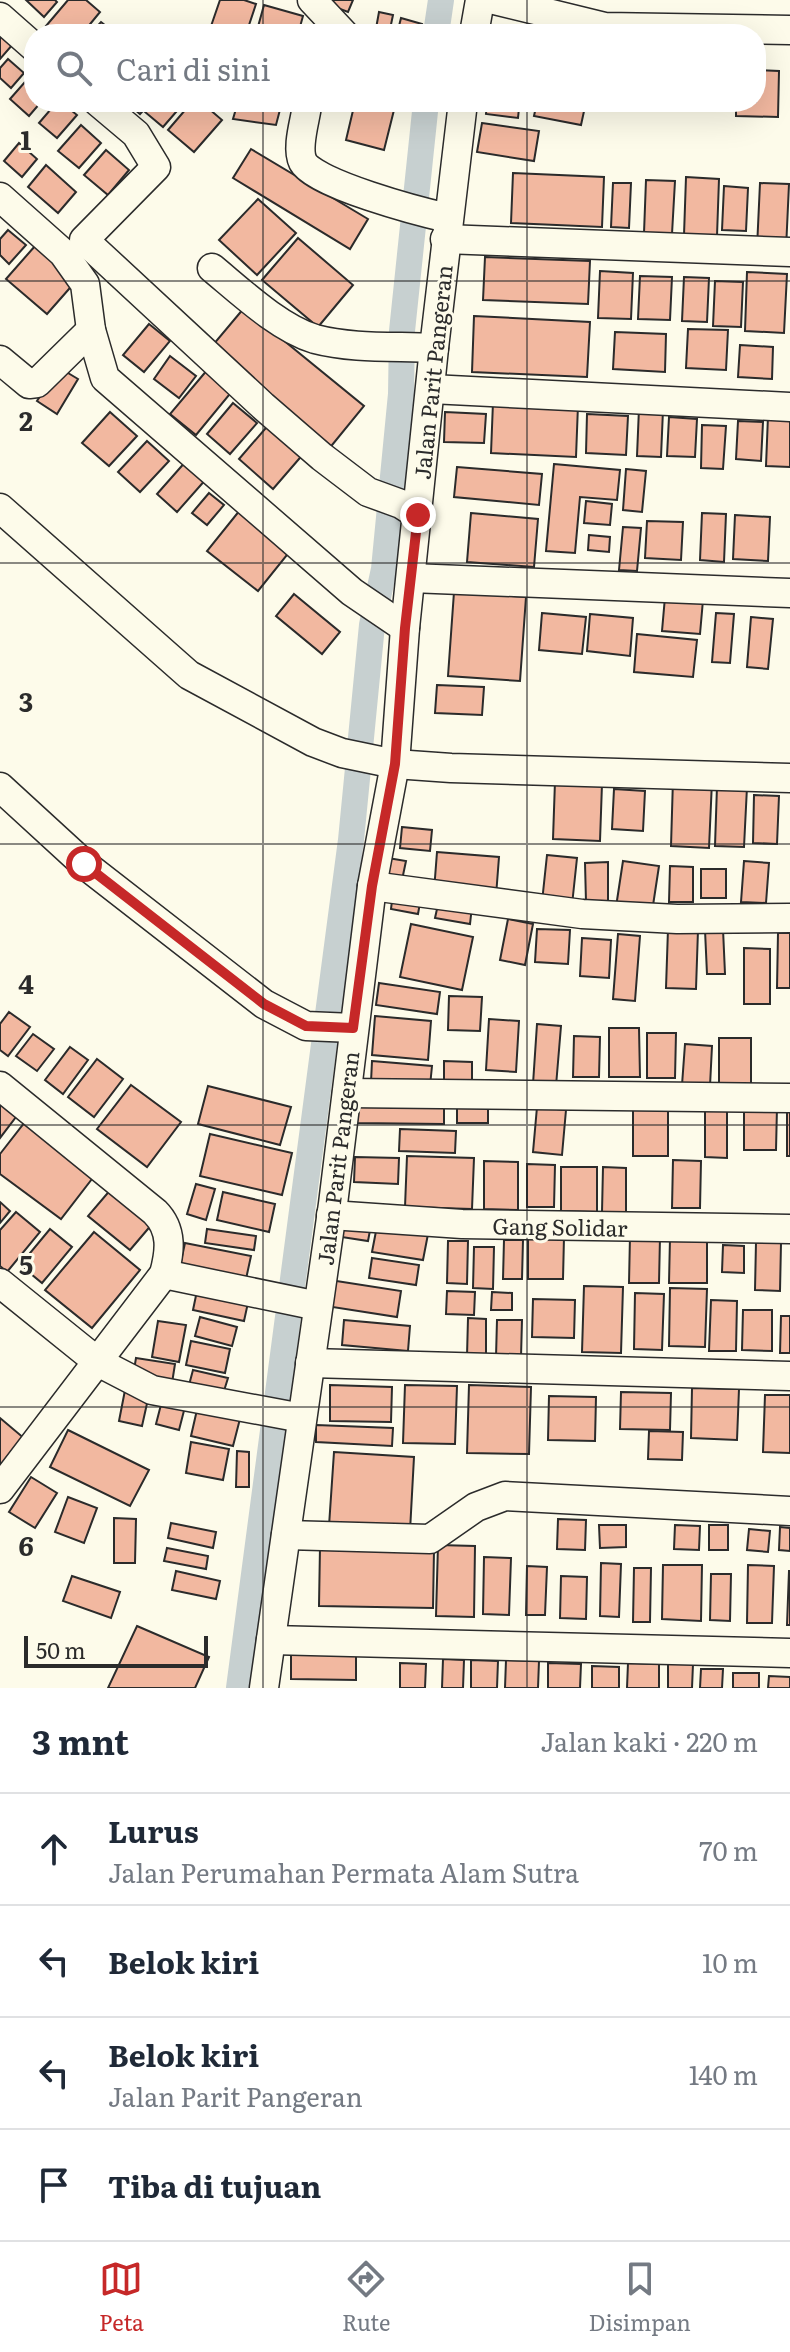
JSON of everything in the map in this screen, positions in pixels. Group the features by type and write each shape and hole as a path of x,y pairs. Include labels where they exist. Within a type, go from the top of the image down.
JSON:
{"street":[{"path":"312,0 335,24"},
{"path":"476,24 480,0"},
{"path":"494,0 593,24"},
{"path":"0,17 24,38"},
{"path":"766,30 790,30"},
{"path":"110,112 136,134 156,167 84,240 322,457 368,492 410,510"},
{"path":"306,112 301,155 305,165 347,187 442,224 790,252"},
{"name":"Jalan Parit Pangeran","path":"264,1688 310,1363 310,1304 331,1215 347,1093 346,1029 372,886 388,763 400,624 411,578 410,510 431,389 427,347 442,224 461,112"},
{"path":"0,197 63,253 85,284 91,330 105,378 352,592 400,624"},
{"path":"212,268 264,311 312,338 379,346 427,347"},
{"path":"0,360 29,384 37,383 91,330"},
{"path":"431,389 790,407"},
{"path":"0,508 189,675 313,742 342,753 388,763 547,772 790,778"},
{"path":"411,578 790,593"},
{"path":"0,787 96,874 264,1004 306,1026 346,1029"},
{"path":"372,886 582,914 677,919 790,918"},
{"path":"0,1086 164,1221 171,1250 164,1274 0,1489"},
{"path":"347,1093 790,1098"},
{"name":"Gang Solidar","path":"331,1215 462,1224 790,1229"},
{"path":"164,1274 310,1304"},
{"path":"0,1283 98,1362 152,1390 302,1418"},
{"path":"310,1363 790,1376"},
{"path":"286,1535 430,1539 476,1507 505,1496 790,1511"},
{"path":"271,1640 790,1653"}],"building":[{"path":"26,0 55,0 57,2 44,17"},
{"path":"68,0 86,0 100,12 90,24 48,24"},
{"path":"220,0 244,0 256,4 249,24 212,24"},
{"path":"328,0 353,0 348,12 327,4"},
{"path":"264,5 303,16 301,24 259,24"},
{"path":"379,12 393,15 391,24 377,24"},
{"path":"401,18 422,24 400,24"},
{"path":"0,33 13,44 0,59"},
{"path":"8,59 24,73 11,88 0,78 0,68"},
{"path":"766,70 779,71 778,117 736,116 736,112 766,112"},
{"path":"24,83 24,112 10,99"},
{"path":"48,112 73,112 77,115 57,138 39,123"},
{"path":"145,112 176,112 163,127"},
{"path":"183,112 213,112 222,120 194,152 168,130"},
{"path":"235,112 279,112 276,125 233,119"},
{"path":"353,112 394,112 384,150 346,140"},
{"path":"486,112 519,112 518,118"},
{"path":"535,112 584,112 581,125 534,116"},
{"path":"482,123 539,131 534,161 477,152"},
{"path":"81,125 101,143 79,168 58,151"},
{"path":"19,143 37,159 22,177 4,161"},
{"path":"251,149 368,219 350,249 233,178"},
{"path":"106,150 129,170 108,195 84,175"},
{"path":"46,165 76,192 58,213 28,187"},
{"path":"513,173 604,177 602,227 511,223"},
{"path":"686,177 719,179 717,236 684,235"},
{"path":"646,180 675,181 672,234 644,233"},
{"path":"613,183 631,183 629,228 611,227"},
{"path":"760,183 789,184 786,249 757,248"},
{"path":"724,186 748,188 746,231 722,230"},
{"path":"258,199 296,233 257,275 219,240"},
{"path":"8,230 26,245 9,264 0,255 0,239"},
{"path":"298,238 353,285 318,327 262,280"},
{"path":"35,246 76,281 47,314 6,279"},
{"path":"485,257 590,261 588,304 483,300"},
{"path":"600,271 633,273 631,319 598,318"},
{"path":"747,272 787,274 784,333 745,331"},
{"path":"640,276 672,277 670,320 638,319"},
{"path":"684,277 709,278 707,322 682,321"},
{"path":"715,281 743,282 741,327 713,326"},
{"path":"244,308 364,406 328,450 207,352"},
{"path":"474,316 590,322 587,377 472,372"},
{"path":"149,324 170,341 144,372 123,355"},
{"path":"688,329 728,330 726,370 686,368"},
{"path":"615,332 666,334 665,372 613,369"},
{"path":"740,345 773,347 772,379 738,377"},
{"path":"170,356 196,376 179,398 154,379"},
{"path":"58,367 78,379 57,414 37,401"},
{"path":"208,369 234,389 196,435 170,414"},
{"path":"493,402 578,405 576,457 491,453"},
{"path":"233,403 257,423 230,454 207,434"},
{"path":"639,408 663,410 661,457 637,456"},
{"path":"110,412 137,436 109,466 82,443"},
{"path":"445,412 486,414 484,443 444,442"},
{"path":"587,414 628,416 626,455 586,453"},
{"path":"768,416 790,417 790,467 766,466"},
{"path":"669,417 697,419 695,457 667,456"},
{"path":"738,421 763,422 761,461 736,459"},
{"path":"271,422 305,452 273,489 239,459"},
{"path":"702,425 726,426 723,469 701,468"},
{"path":"147,441 169,461 140,492 118,472"},
{"path":"187,460 207,478 177,512 157,494"},
{"path":"554,464 620,470 617,500 580,497 575,553 546,551"},
{"path":"457,467 542,474 539,505 454,497"},
{"path":"626,469 646,471 642,512 623,510"},
{"path":"209,493 224,505 207,525 192,513"},
{"path":"586,501 612,504 610,525 584,523"},
{"path":"240,510 291,550 258,591 207,551"},
{"path":"471,513 538,519 534,567 467,562"},
{"path":"702,513 726,514 724,562 700,560"},
{"path":"735,515 770,517 768,561 733,559"},
{"path":"647,521 683,522 681,560 645,558"},
{"path":"623,527 641,528 637,571 619,570"},
{"path":"589,535 610,537 609,552 588,550"},
{"path":"454,592 526,597 520,681 448,676"},
{"path":"294,594 340,632 322,654 276,616"},
{"path":"665,597 703,600 700,634 662,631"},
{"path":"542,613 586,617 582,654 539,650"},
{"path":"716,613 734,614 730,663 712,662"},
{"path":"590,614 633,618 630,656 587,651"},
{"path":"751,617 773,619 768,669 747,667"},
{"path":"637,634 697,640 693,677 634,672"},
{"path":"437,685 484,687 482,715 435,713"},
{"path":"673,779 712,781 709,848 671,846"},
{"path":"555,781 602,784 600,841 553,839"},
{"path":"717,786 747,787 744,847 715,846"},
{"path":"614,789 645,791 643,831 612,829"},
{"path":"754,795 779,796 777,844 753,843"},
{"path":"402,827 432,830 430,851 400,848"},
{"path":"437,852 499,857 496,896 434,891"},
{"path":"547,855 577,858 572,905 542,902"},
{"path":"388,858 406,861 402,880 384,876"},
{"path":"623,861 659,866 652,912 616,907"},
{"path":"744,861 769,863 766,903 741,902"},
{"path":"608,862 608,902 586,902 585,863"},
{"path":"670,866 693,867 693,902 669,902"},
{"path":"701,869 726,869 726,898 701,898"},
{"path":"393,893 421,897 418,914 391,909"},
{"path":"439,900 472,906 470,924 435,918"},
{"path":"508,919 533,924 525,965 500,960"},
{"path":"411,924 473,937 462,990 400,977"},
{"path":"537,929 570,930 568,964 535,962"},
{"path":"668,929 698,930 696,989 666,988"},
{"path":"723,929 725,974 707,974 705,930"},
{"path":"778,933 790,933 790,988 777,988"},
{"path":"618,934 640,936 635,1001 613,999"},
{"path":"582,938 611,940 609,978 580,976"},
{"path":"744,948 770,949 770,1004 744,1004"},
{"path":"379,983 440,992 437,1014 376,1005"},
{"path":"449,996 482,997 480,1031 448,1030"},
{"path":"9,1012 30,1027 8,1056 0,1050 0,1024"},
{"path":"375,1016 431,1021 428,1060 372,1055"},
{"path":"489,1019 519,1021 516,1072 486,1070"},
{"path":"537,1024 561,1026 556,1086 533,1084"},
{"path":"609,1028 639,1028 640,1077 609,1077"},
{"path":"647,1033 676,1033 675,1078 647,1078"},
{"path":"33,1034 54,1049 37,1071 16,1056"},
{"path":"574,1036 600,1037 599,1077 573,1077"},
{"path":"719,1038 751,1038 751,1086 719,1086"},
{"path":"685,1044 712,1046 710,1086 682,1085"},
{"path":"70,1047 88,1060 63,1094 45,1080"},
{"path":"97,1059 123,1079 94,1117 68,1097"},
{"path":"372,1061 432,1066 430,1086 371,1082"},
{"path":"444,1061 472,1062 472,1084 444,1082"},
{"path":"131,1085 181,1122 147,1167 97,1129"},
{"path":"208,1086 291,1107 280,1145 198,1124"},
{"path":"0,1099 19,1113 0,1138"},
{"path":"356,1099 444,1100 444,1124 356,1123"},
{"path":"457,1100 488,1100 488,1123 457,1123"},
{"path":"787,1104 790,1104 790,1156 787,1156"},
{"path":"633,1105 668,1105 668,1156 633,1156"},
{"path":"537,1107 566,1110 562,1155 533,1152"},
{"path":"705,1107 727,1107 727,1158 705,1157"},
{"path":"744,1107 777,1107 776,1150 744,1150"},
{"path":"25,1122 95,1175 61,1219 0,1174 0,1154"},
{"path":"400,1129 456,1131 455,1153 399,1151"},
{"path":"210,1134 292,1153 282,1195 200,1176"},
{"path":"407,1156 474,1158 472,1209 405,1207"},
{"path":"355,1157 399,1158 398,1184 354,1182"},
{"path":"673,1160 701,1161 700,1208 672,1208"},
{"path":"484,1161 518,1162 518,1210 484,1209"},
{"path":"527,1164 555,1165 554,1207 527,1207"},
{"path":"561,1167 597,1167 597,1212 561,1211"},
{"path":"603,1167 626,1168 626,1212 602,1212"},
{"path":"196,1184 215,1189 206,1220 187,1214"},
{"path":"112,1188 153,1223 130,1250 88,1216"},
{"path":"223,1192 275,1204 269,1232 217,1220"},
{"path":"0,1202 10,1211 0,1223"},
{"path":"16,1212 40,1232 7,1272 0,1266 0,1230"},
{"path":"338,1220 371,1225 368,1241 335,1236"},
{"path":"377,1226 428,1234 423,1260 372,1252"},
{"path":"50,1229 72,1247 42,1283 20,1265"},
{"path":"207,1229 256,1236 254,1250 205,1243"},
{"path":"94,1232 140,1270 92,1328 45,1290"},
{"path":"528,1236 564,1237 563,1279 528,1279"},
{"path":"630,1236 660,1237 659,1283 629,1283"},
{"path":"670,1238 707,1239 707,1283 669,1283"},
{"path":"504,1240 523,1240 522,1279 503,1279"},
{"path":"448,1241 468,1241 467,1284 447,1283"},
{"path":"756,1242 781,1243 780,1291 755,1290"},
{"path":"185,1243 251,1256 246,1279 180,1266"},
{"path":"723,1245 744,1246 744,1273 722,1272"},
{"path":"474,1247 494,1247 493,1289 473,1288"},
{"path":"372,1258 419,1265 416,1285 369,1278"},
{"path":"330,1280 401,1291 397,1317 326,1306"},
{"path":"198,1286 249,1298 244,1321 193,1310"},
{"path":"584,1286 623,1287 621,1353 582,1352"},
{"path":"670,1288 707,1289 705,1347 669,1346"},
{"path":"447,1291 475,1292 474,1315 446,1314"},
{"path":"492,1292 512,1293 512,1310 491,1310"},
{"path":"635,1293 664,1294 662,1350 634,1349"},
{"path":"533,1299 575,1300 574,1338 532,1337"},
{"path":"711,1300 737,1301 736,1351 709,1351"},
{"path":"743,1310 772,1310 772,1351 742,1350"},
{"path":"781,1316 790,1316 790,1353 780,1353"},
{"path":"200,1317 237,1327 232,1346 195,1336"},
{"path":"468,1318 486,1319 486,1357 467,1356"},
{"path":"344,1320 410,1326 408,1351 342,1345"},
{"path":"497,1320 522,1320 521,1357 496,1357"},
{"path":"158,1321 186,1325 179,1362 152,1357"},
{"path":"191,1341 230,1349 225,1373 186,1365"},
{"path":"136,1358 175,1364 172,1383 133,1376"},
{"path":"193,1370 228,1378 223,1394 189,1385"},
{"path":"126,1385 150,1390 142,1426 119,1421"},
{"path":"330,1385 392,1387 391,1422 330,1421"},
{"path":"405,1385 457,1386 455,1444 403,1443"},
{"path":"469,1385 531,1387 529,1454 467,1453"},
{"path":"692,1388 739,1389 737,1440 691,1438"},
{"path":"621,1392 671,1393 670,1430 620,1429"},
{"path":"164,1393 187,1399 179,1430 156,1424"},
{"path":"765,1395 790,1395 790,1453 763,1452"},
{"path":"549,1396 596,1397 595,1441 548,1440"},
{"path":"199,1401 242,1411 233,1446 191,1436"},
{"path":"0,1418 25,1439 0,1469"},
{"path":"316,1425 393,1428 392,1446 316,1442"},
{"path":"68,1430 149,1470 130,1506 50,1467"},
{"path":"649,1431 683,1432 682,1460 648,1459"},
{"path":"191,1442 229,1449 223,1480 186,1473"},
{"path":"237,1451 249,1452 249,1487 236,1487"},
{"path":"334,1452 414,1457 410,1531 329,1526"},
{"path":"31,1477 57,1493 35,1528 9,1512"},
{"path":"68,1497 97,1508 84,1543 55,1532"},
{"path":"114,1518 136,1519 135,1563 114,1563"},
{"path":"558,1519 586,1520 585,1550 557,1549"},
{"path":"171,1523 216,1532 213,1548 168,1538"},
{"path":"599,1525 626,1525 626,1547 600,1548"},
{"path":"675,1525 700,1526 699,1550 674,1549"},
{"path":"709,1525 728,1525 728,1550 709,1550"},
{"path":"780,1527 790,1528 790,1551 779,1550"},
{"path":"749,1529 770,1531 768,1552 747,1550"},
{"path":"438,1545 475,1546 474,1617 436,1616"},
{"path":"320,1547 434,1550 433,1608 319,1606"},
{"path":"167,1548 208,1556 206,1569 164,1561"},
{"path":"484,1557 511,1558 509,1615 483,1614"},
{"path":"601,1563 621,1564 619,1617 600,1616"},
{"path":"663,1565 702,1565 701,1621 662,1619"},
{"path":"748,1565 774,1566 772,1623 747,1623"},
{"path":"527,1566 547,1567 545,1615 526,1615"},
{"path":"634,1568 651,1568 650,1622 633,1622"},
{"path":"176,1571 220,1581 216,1599 172,1590"},
{"path":"789,1571 790,1625 787,1625"},
{"path":"711,1574 731,1574 730,1621 710,1620"},
{"path":"72,1576 120,1592 111,1618 63,1601"},
{"path":"561,1576 587,1577 586,1619 560,1618"},
{"path":"137,1626 209,1657 195,1688 108,1688"},
{"path":"291,1652 356,1654 356,1680 291,1679"},
{"path":"443,1659 464,1660 463,1688 442,1688"},
{"path":"471,1660 498,1661 497,1688 471,1688"},
{"path":"506,1660 539,1661 538,1688 505,1688"},
{"path":"400,1663 426,1664 425,1688 400,1688"},
{"path":"548,1663 581,1664 580,1688 548,1688"},
{"path":"628,1663 659,1664 659,1688 627,1688"},
{"path":"668,1664 693,1664 692,1688 668,1688"},
{"path":"592,1666 619,1667 619,1688 592,1688"},
{"path":"701,1669 723,1669 722,1688 700,1688"},
{"path":"733,1673 759,1673 759,1688 733,1688"},
{"path":"769,1676 790,1677 790,1688 768,1688"}],"waterway":[{"path":"437,24 441,0"},
{"path":"239,1688 351,840 372,625 384,569 401,394 402,331 425,112"}],"route":[{"path":"84,864 264,1004 306,1026 353,1028 372,886 395,764 405,628 418,515"}]}
